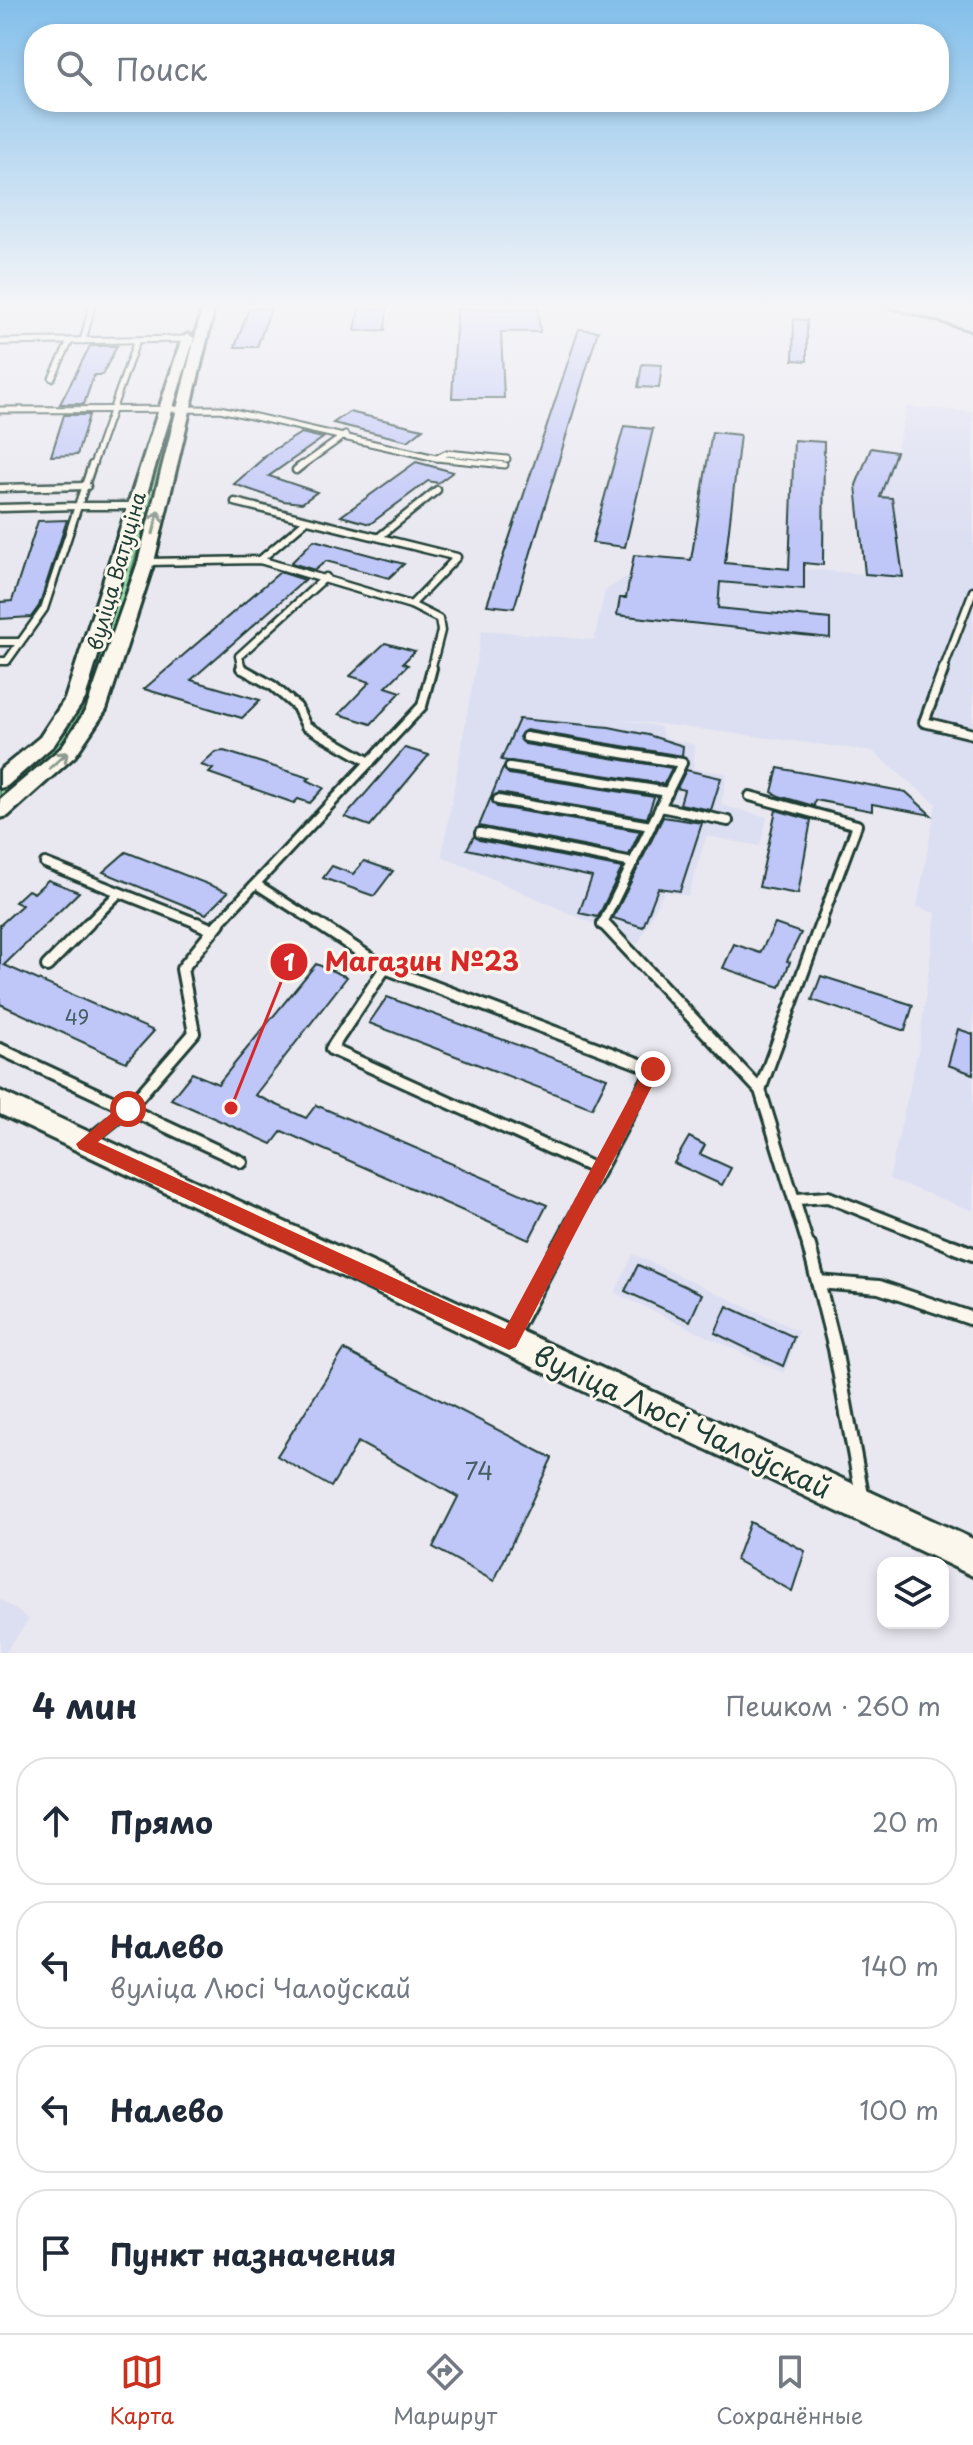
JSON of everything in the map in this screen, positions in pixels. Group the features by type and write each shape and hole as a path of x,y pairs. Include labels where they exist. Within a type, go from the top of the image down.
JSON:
{"street":[{"name":"вуліца Ватуціна","path":"0,811 68,752 96,710 146,562 179,383"},
{"name":"вуліца Ватуціна","path":"0,781 47,741 75,699 135,506 183,383"},
{"name":"вуліца Люсі Чалоўскай","path":"0,1102 973,1558"}],"lane":[{"path":"0,661 7,661 44,609 122,383"},
{"path":"0,410 220,409 436,458 447,453 506,462"},
{"path":"296,470 345,435"},
{"path":"0,488 87,486"},
{"path":"379,537 437,490"},
{"path":"235,502 457,557 411,605"},
{"path":"1,509 135,506"},
{"path":"260,560 306,521"},
{"path":"85,1144 128,1109 194,1033 182,969 213,930 422,706 441,631 439,619 411,605 326,577 260,560 146,562"},
{"path":"326,577 239,656 242,671 273,686 297,707 306,726 370,762"},
{"path":"973,591 924,722 973,734"},
{"path":"0,642 20,642"},
{"path":"526,737 682,763 602,926 760,1090 797,1199 835,1349 864,1508"},
{"path":"510,767 668,792"},
{"path":"750,796 857,825 760,1090"},
{"path":"498,800 651,826"},
{"path":"660,807 728,821"},
{"path":"480,833 633,863"},
{"path":"45,863 213,930"},
{"path":"256,884 385,968 653,1069 509,1341"},
{"path":"47,966 119,893"},
{"path":"385,968 331,1049 598,1170"},
{"path":"0,1049 242,1162"},
{"path":"797,1199 828,1197 973,1254"},
{"path":"818,1282 879,1287 973,1319"}],"shaded area":[{"path":"907,407 973,412 973,1211 889,1179 919,1047 936,913 917,907 936,804 872,751 619,719 661,727 663,737 695,745 693,769 727,773 721,805 767,817 760,846 706,836 688,896 664,891 638,944 442,856 482,630 594,640 605,591 631,574 634,555 864,574 856,484 871,448 896,452"},
{"path":"633,1254 799,1331 784,1373 615,1293"},
{"path":"0,1599 29,1619 5,1653 0,1653"}],"green space":[{"path":"179,383 185,383 102,675 65,743 0,799 0,790 58,740 94,675"}],"building":[{"path":"71,383 91,383 84,404 60,404"},
{"path":"453,383 503,383 504,398 452,398"},
{"path":"561,383 582,383 514,608 487,605"},
{"path":"639,383 660,383 659,388 638,387"},
{"path":"349,412 423,429 408,441 333,423"},
{"path":"64,415 89,415 77,455 51,456"},
{"path":"624,426 653,429 625,547 592,543"},
{"path":"712,432 740,435 725,563 789,569 794,440 824,442 823,565 804,563 804,589 720,582 718,608 830,619 830,638 617,615 620,598 626,598 634,555 691,560"},
{"path":"301,433 323,438 269,476 317,492 302,503 283,501 234,484 265,457 262,457"},
{"path":"871,448 896,452 880,497 892,498 903,577 865,574 856,485"},
{"path":"416,462 453,472 438,483 428,481 370,524 341,516"},
{"path":"67,520 39,606 31,617 0,619 0,602 12,601 38,521"},
{"path":"314,540 404,564 389,578 326,561 315,570 291,563"},
{"path":"280,572 305,580 191,680 260,700 242,718 144,689"},
{"path":"385,643 415,651 403,663 408,665 386,687 401,692 371,724 339,714 370,682 350,676"},
{"path":"519,719 609,727 648,735 683,746 682,756 526,730 519,737 525,744 672,768 664,784 501,760"},
{"path":"405,748 429,755 370,826 345,817"},
{"path":"224,751 310,778 307,780 324,788 310,803 298,799 294,803 209,773 213,769 201,765 215,752"},
{"path":"503,768 509,774 654,797 647,818 499,793 491,798 497,807 640,831 629,855 479,826"},
{"path":"778,768 906,792 931,815 872,804 872,811 815,800 814,806 779,796 772,792"},
{"path":"686,770 721,778 711,810 680,804 684,790 677,788"},
{"path":"776,810 811,820 798,894 759,887"},
{"path":"663,817 702,823 680,891 658,888 643,927 613,918"},
{"path":"474,836 479,840 622,868 598,917 579,913 592,877 467,849"},
{"path":"126,852 228,892 206,914 103,872"},
{"path":"364,861 393,871 374,896 323,878 332,866 353,874"},
{"path":"48,880 79,892 4,965 154,1031 126,1062 0,1004 0,925 22,905 15,902 28,890 34,893"},
{"path":"775,924 801,933 787,961 790,962 780,987 723,968 734,944 760,953"},
{"path":"316,964 347,977 255,1095 306,1118 316,1105 547,1205 529,1240 282,1131 272,1144 171,1099 192,1073 218,1084"},
{"path":"821,976 913,1005 905,1031 812,1000"},
{"path":"387,997 607,1078 592,1108 369,1023"},
{"path":"958,1029 973,1034 973,1074 948,1065"},
{"path":"689,1137 705,1145 700,1154 731,1168 722,1185 674,1163"},
{"path":"638,1265 702,1294 690,1321 625,1291"},
{"path":"727,1306 794,1337 783,1366 715,1333"},
{"path":"344,1350 552,1458 494,1581 433,1547 458,1497 358,1442 331,1487 277,1456"},
{"path":"750,1522 805,1551 792,1591 736,1560"}],"place":[{"name":"Магазин №23","path":"231,1108"}],"route":[{"path":"128,1109 85,1144 509,1341 653,1069"}]}
